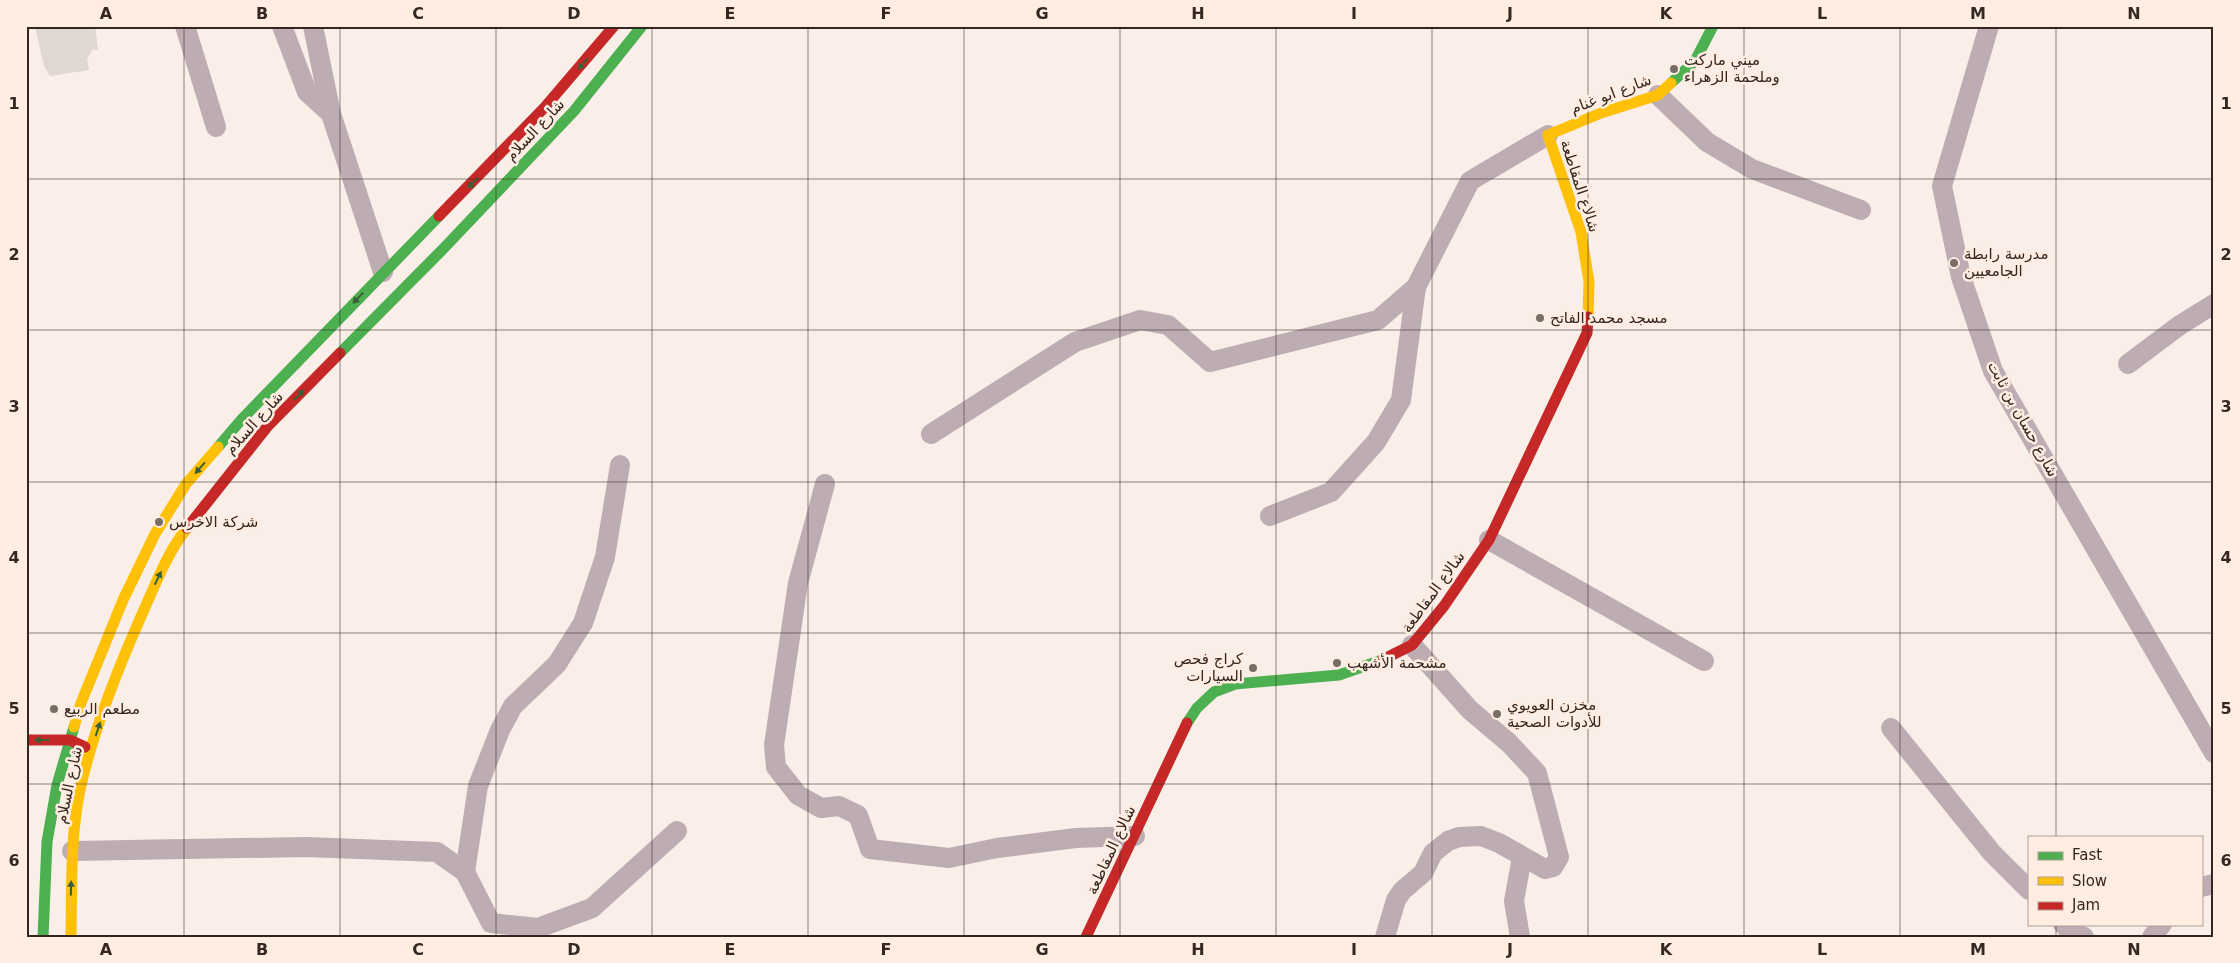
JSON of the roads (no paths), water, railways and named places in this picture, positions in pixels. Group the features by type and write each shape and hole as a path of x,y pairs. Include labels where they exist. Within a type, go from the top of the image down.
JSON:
{"main road":[{"name":"شارع السلام","path":"43,937 47,842 59,758 70,740 82,703 123,600 154,534 186,484 242,419 545,107 614,26"},
{"name":"شارع السلام","path":"71,937 72,851 80,790 104,708 146,603 174,545 210,496 267,427 444,248 574,111 642,26"},
{"name":"شارع ابو غنام","path":"1548,135 1600,113 1658,95 1695,61 1713,26"},
{"name":"شالاع المقاطعة","path":"1086,937 1135,836 1182,731 1197,708 1214,692 1235,684 1339,675 1379,662 1412,645 1444,606 1489,540 1587,333 1589,282 1581,232 1548,135"},
{"path":"26,740 70,740 91,750"},
{"path":"59,758 91,750"}],"street":[{"path":"185,26 216,127"},
{"path":"282,26 307,92 330,114"},
{"path":"313,26 330,114 383,272"},
{"name":"شارع حسان بن ثابت","path":"1989,26 1942,186 1961,277 1993,371 2214,753"},
{"path":"1658,95 1707,142 1752,169 1861,210"},
{"path":"1270,516 1331,492 1376,442 1401,400 1416,286 1470,180 1548,135"},
{"path":"931,434 1075,342 1140,320 1168,325 1210,362 1378,320 1416,286"},
{"path":"2128,364 2180,325 2214,304"},
{"path":"465,872 478,786 500,730 512,706 557,664 583,623 605,557 620,465"},
{"path":"825,484 798,583 774,745 776,766 798,795 821,808 839,806 858,816 870,849 949,858 997,848 1076,838 1135,836"},
{"path":"1489,540 1704,661"},
{"path":"1385,937 1396,900 1402,890 1423,872 1433,853 1448,841 1464,836 1481,836 1499,843 1544,869 1553,867 1558,859 1537,773 1509,743 1470,710 1412,645"},
{"path":"1891,728 1992,853 2028,889"},
{"path":"72,851 306,847 437,852 465,872 492,923 538,928 592,908 677,831"},
{"path":"1520,937 1514,901 1522,857"},
{"path":"2065,926 2084,937"},
{"path":"2152,937 2160,926"}],"place":[{"name":"ميني ماركت وملحمة الزهراء","path":"1674,69"},
{"name":"مدرسة رابطة الجامعيين","path":"1954,263"},
{"name":"مسجد محمد الفاتح","path":"1540,318"},
{"name":"شركة الاخرس","path":"159,522"},
{"name":"مشحمة الأشهب","path":"1337,663"},
{"name":"كراج فحص السيارات","path":"1253,668"},
{"name":"مطعم الربيع","path":"54,709"},
{"name":"مخزن العويوي للأدوات الصحية","path":"1497,714"}]}
